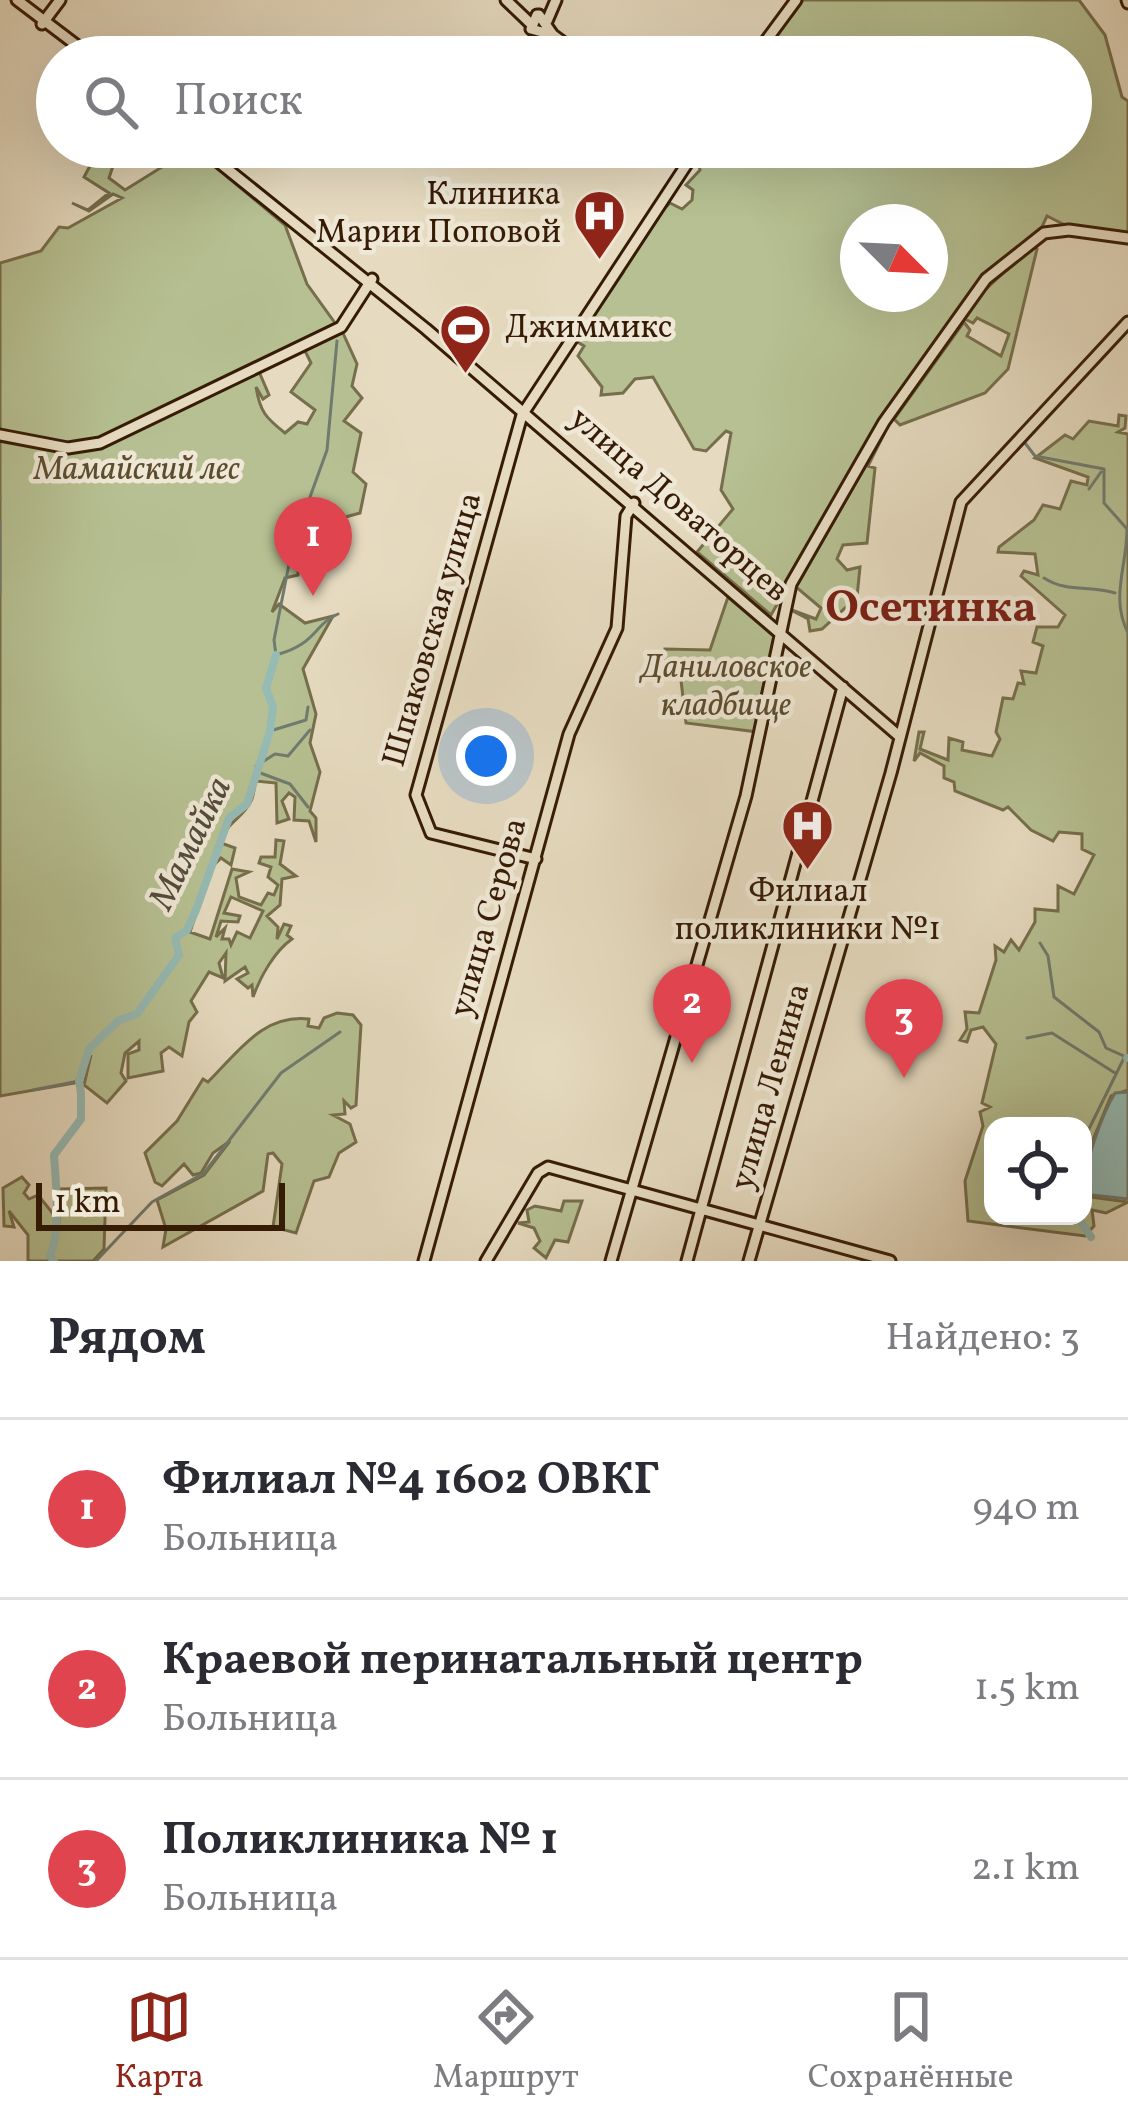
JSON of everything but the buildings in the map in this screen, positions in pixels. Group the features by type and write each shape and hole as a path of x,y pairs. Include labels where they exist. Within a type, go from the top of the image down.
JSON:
{"main road":[{"path":"14,0 60,36"},
{"path":"43,23 60,0"},
{"path":"506,0 543,19"},
{"path":"771,36 798,0"},
{"name":"улица Доваторцев","path":"230,168 369,282"},
{"name":"улица Доваторцев","path":"230,168 524,413 630,511 671,538 763,614 781,635"},
{"name":"Шпаковская улица","path":"518,432 684,168"},
{"path":"763,614 774,616 887,424 975,291 1031,239 1062,230 1128,241"},
{"path":"0,434 68,448 100,443 341,327 369,282"},
{"name":"улица Ленина","path":"749,1261 896,752 963,496 1128,320"},
{"name":"Шпаковская улица","path":"536,398 518,432 416,795 427,827 438,835 536,859"},
{"path":"613,1261 747,789 786,610 841,502"},
{"name":"улица Серова","path":"424,1261 448,1158 569,734 619,620 630,511"},
{"name":"улица Доваторцев","path":"671,538 876,716 893,738 901,730"},
{"path":"781,635 788,590"},
{"path":"781,635 786,610"},
{"path":"687,1261 843,687"},
{"name":"улица Доваторцев","path":"888,728 896,752"},
{"path":"485,1261 538,1173 550,1167 890,1261"}],"green space":[{"path":"803,0 1079,0 1105,35 1122,97 1128,101 1128,236 1069,227 1047,216 1040,231 975,289 880,426 771,615 697,552 733,509 721,490 731,433 726,431 706,451 694,449 653,377 635,379 623,393 601,395 602,387 578,356 584,346 576,341 663,204 663,210 670,203 682,209 692,200 693,190 686,185 700,168 1092,168 1092,36 776,36"},
{"name":"Мамайский лес","path":"89,168 112,168 109,178 125,190 160,168 217,168 285,225 307,284 335,323 252,369 260,374 269,395 263,399 256,387 262,409 285,433 298,422 307,424 315,410 291,392 311,363 304,349 342,331 357,364 352,386 362,398 344,421 361,433 353,472 366,484 360,513 342,518 345,523 327,540 331,545 314,560 304,547 298,552 298,575 285,578 272,612 279,604 305,623 333,616 303,669 316,714 310,743 320,772 310,811 316,818 316,842 309,821 294,820 295,797 289,793 282,801 289,819 277,823 276,783 256,781 248,807 223,836 221,843 235,848 231,865 221,858 212,867 190,932 210,939 232,869 249,872 236,878 239,897 261,905 268,893 274,895 278,885 268,877 271,867 259,863 261,857 275,857 276,840 284,841 280,864 296,876 282,879 280,905 267,916 278,927 277,939 284,924 291,926 287,935 292,939 269,964 253,997 252,985 248,988 237,979 248,973 245,967 225,981 226,953 219,963 223,978 209,972 191,1001 197,1012 189,1022 182,1056 169,1047 161,1053 163,1071 128,1078 128,1054 139,1050 139,1041 125,1053 121,1073 126,1081 107,1103 84,1085 91,1055 75,1083 0,1096 0,263 41,251 59,227 68,228 122,198 113,194 89,211 72,203 88,210 109,193 84,177","holes":["231,897 263,911 250,938 237,932 231,945 229,939 222,939 225,928 216,937 221,921 238,922 240,916 224,913"]},
{"path":"1031,247 1037,249 1008,369 985,393 900,425 894,419 964,322 970,330 967,336 1001,356 1009,334 977,318 973,323 965,319 984,291"},
{"path":"1119,415 1126,416 1125,428 1118,432 1128,434 1128,1090 1111,1096 1092,1142 1092,1117 984,1117 984,1223 968,1221 965,1181 983,1126 980,1112 990,1107 982,1103 996,1044 983,1027 971,1030 967,1042 960,1040 967,1029 965,1012 979,1013 996,960 995,946 1004,952 1011,940 1019,950 1035,922 1035,909 1058,911 1058,886 1074,894 1094,855 1082,849 1082,834 1059,832 1053,841 1031,830 1008,807 1003,810 955,791 954,782 944,778 944,766 920,753 914,761 919,732 924,732 920,749 948,760 949,738 963,742 962,750 992,756 1000,739 996,732 1003,698 1013,699 1018,683 1024,684 1021,671 1036,673 1043,646 1033,642 1037,627 1058,627 1065,615 1021,576 1024,571 1038,575 1035,554 998,552 999,547 1034,520 1043,505 1060,509 1071,481 1087,485 1088,477 1035,458 1065,435 1073,439 1089,421 1118,426"},
{"path":"885,432 868,466 875,468 867,543 843,545 837,559 847,570 860,567 857,597 822,629 810,631 808,619 789,609 816,619 821,608 796,587"},
{"name":"Даниловское кладбище","path":"728,597 775,637 758,732 686,723 680,672 691,672 692,664 665,659 665,649 710,650"},
{"path":"337,1013 353,1015 361,1025 356,1105 351,1108 344,1101 345,1114 333,1115 350,1124 356,1142 339,1153 329,1177 314,1181 296,1233 273,1227 282,1164 273,1153 268,1154 263,1191 163,1247 166,1229 157,1200 204,1175 230,1141 213,1153 201,1173 193,1175 184,1164 162,1186 155,1182 145,1153 177,1121 203,1079 208,1082 265,1028 309,1019 308,1026 319,1028 324,1018"},
{"path":"22,1177 29,1185 24,1193 29,1199 38,1195 59,1221 61,1189 106,1188 104,1249 93,1261 28,1261 28,1235 9,1211 14,1227 4,1226 3,1188"},
{"path":"1092,1197 1128,1202 1106,1213 1092,1210"},
{"path":"564,1201 582,1201 568,1242 555,1240 546,1258 534,1248 540,1241 534,1228 518,1223 529,1222 527,1210 535,1206 561,1211"},
{"path":"1092,1210 1094,1226 1085,1236 999,1225 1092,1225"}],"water":[{"path":"1128,1092 1128,1199 1092,1195 1092,1149 1115,1093"}],"waterway":[{"name":"Мамайка","path":"337,341 327,450 293,544 274,640 276,655 299,646 338,614"},
{"path":"1025,443 1035,456 1104,469 1104,503 1127,529 1120,607 1128,633"},
{"path":"1089,489 1101,472"},
{"path":"0,522 0,593"},
{"path":"1044,578 1061,586 1115,593"},
{"name":"Мамайка","path":"81,1093 79,1081 89,1049 119,1020 137,1014 179,955 175,938 187,930 229,818 247,804 270,731 273,707 266,688 276,655"},
{"path":"270,731 306,720 308,707"},
{"path":"256,766 275,754 288,756 310,730"},
{"path":"255,771 290,784 308,807"},
{"path":"1040,943 1048,956 1054,997 1099,1032 1106,1048 1128,1058"},
{"path":"96,1261 152,1202 204,1173 281,1073 340,1032"},
{"path":"1027,1038 1052,1033 1115,1073"},
{"path":"1092,1123 1124,1058"},
{"path":"33,1090 79,1081"},
{"name":"Мамайка","path":"54,1261 50,1256 57,1220 54,1155 81,1119 81,1096"},
{"path":"1082,1225 1091,1237"},
{"path":"1083,1225 1091,1237"}],"place":[{"name":"Клиника Марии Поповой","path":"600,261"},
{"name":"Джиммикс","path":"466,375"},
{"name":"Филиал №4 1602 ОВКГ","path":"313,596"},
{"name":"Филиал поликлиники №1","path":"808,872"},
{"name":"Краевой перинатальный центр","path":"692,1063"},
{"name":"Поликлиника № 1","path":"904,1078"}],"district":[{"name":"Осетинка","path":"931,609"}]}
